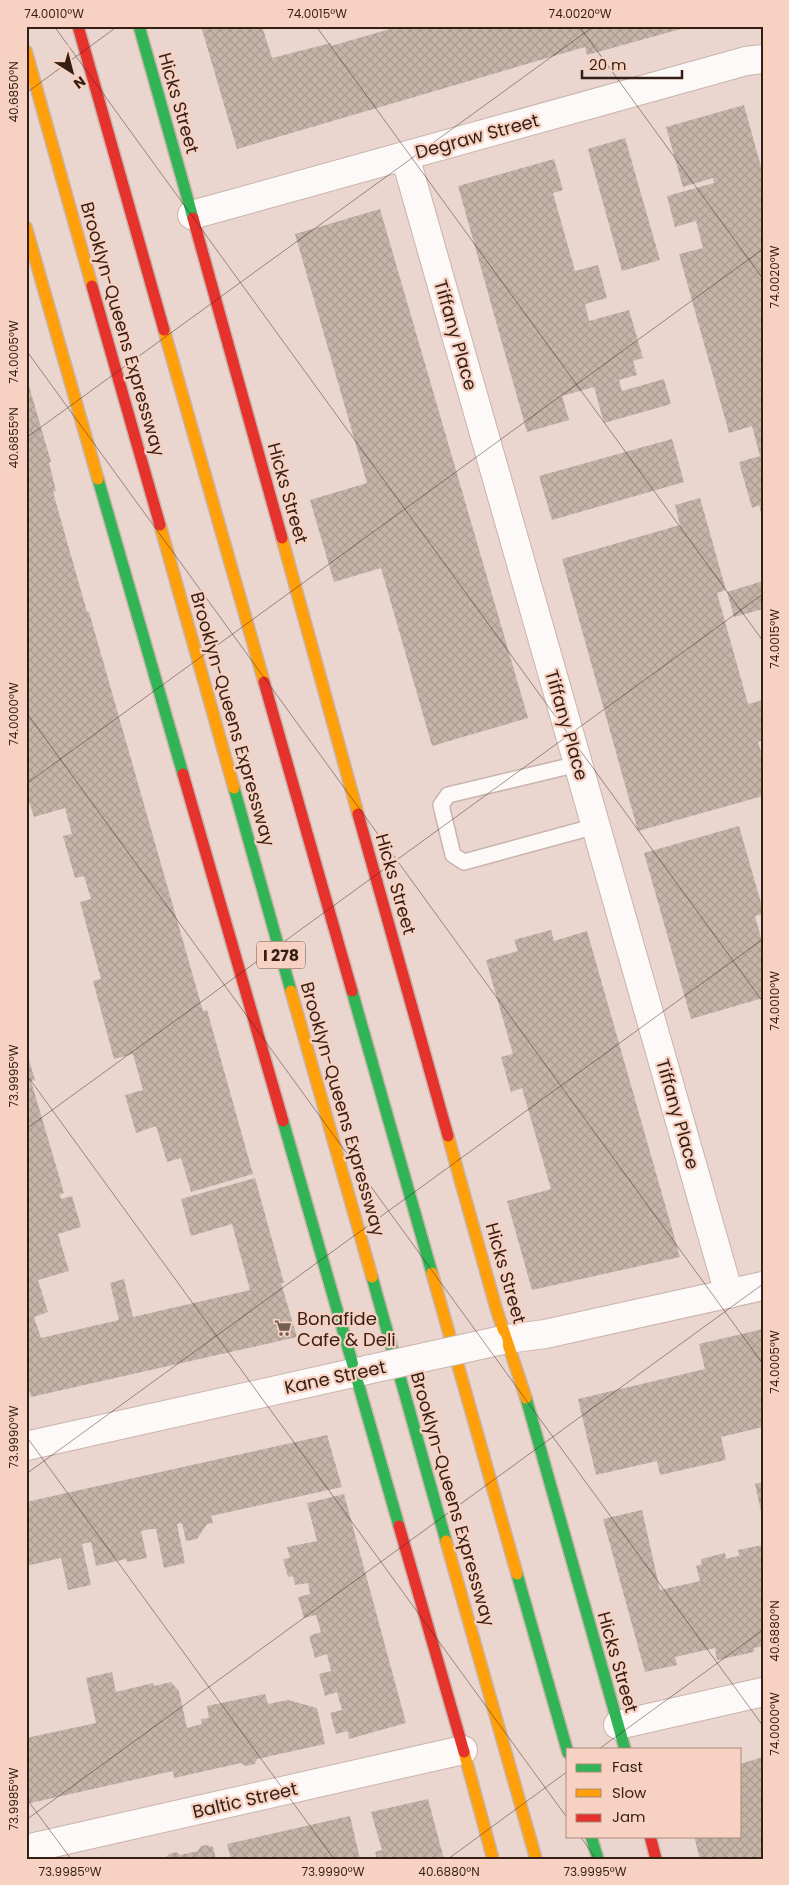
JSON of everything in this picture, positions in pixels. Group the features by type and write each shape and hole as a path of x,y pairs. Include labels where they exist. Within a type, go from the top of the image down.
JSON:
{"main road":[{"path":"78,26 567,1748"},
{"name":"Hicks Street","path":"139,26 494,1299 498,1341 523,1390 621,1737"},
{"name":"Brooklyn-Queens Expressway","path":"26,51 536,1859"},
{"path":"26,227 31,259 363,1371 492,1859"},
{"path":"592,1838 598,1859"},
{"path":"651,1838 656,1859"}],"street":[{"name":"Degraw Street","path":"192,214 746,61 763,59"},
{"name":"Tiffany Place","path":"405,156 729,1294"},
{"name":"Kane Street","path":"26,1446 498,1341 545,1334 763,1286"},
{"path":"621,1737 763,1692"},
{"name":"Baltic Street","path":"26,1849 463,1750"}],"lane":[{"path":"578,764 448,795 441,805 453,855 464,862 596,826"}],"building":[{"path":"201,26 262,26 272,58 331,43 331,46 390,29 389,26 688,27 587,55 585,47 237,149"},
{"path":"744,105 763,174 762,517 759,505 752,508 739,462 760,456 752,426 729,433 679,254 703,248 696,221 675,227 667,196 714,183 713,178 683,187 666,127"},
{"path":"625,138 660,260 622,271 588,149"},
{"path":"554,159 563,190 553,193 575,271 598,265 607,298 585,304 589,321 629,310 643,358 633,361 637,375 619,380 622,391 664,379 671,404 604,423 594,387 562,396 569,420 527,432 458,186"},
{"path":"380,209 528,718 432,746 381,568 334,582 310,500 367,483 295,234"},
{"path":"27,379 51,462 49,463 56,491 53,492 87,612 89,612 203,1011 207,1010 253,1174 191,1192 181,1158 167,1162 156,1126 136,1133 125,1095 143,1090 133,1054 114,1059 93,981 101,979 80,902 91,899 84,876 75,878 63,836 72,834 65,808 34,817 26,792"},
{"path":"672,439 684,482 552,520 539,476"},
{"path":"700,498 726,590 717,593 748,704 763,700 763,740 758,742 763,758 763,796 638,831 562,559 680,525 675,505"},
{"path":"763,581 763,609 734,617 727,592"},
{"path":"739,826 763,910 763,914 755,916 763,945 763,998 691,1019 644,853"},
{"path":"551,930 554,941 587,931 680,1257 532,1290 507,1201 551,1189 522,1088 511,1092 501,1057 513,1054 486,960 518,951 514,940"},
{"path":"26,1051 35,1080 31,1081 64,1193 60,1194 61,1199 72,1196 81,1227 58,1234 69,1271 38,1280 48,1312 34,1317 41,1338 119,1320 110,1283 124,1279 133,1317 250,1290 232,1224 191,1236 181,1199 255,1178 284,1283 281,1283 297,1337 31,1397 26,1381"},
{"path":"763,1329 763,1427 721,1437 726,1460 660,1475 657,1461 596,1475 578,1399 705,1369 699,1344"},
{"path":"327,1435 342,1487 211,1516 213,1523 207,1524 197,1539 186,1541 182,1523 177,1524 185,1563 164,1568 156,1529 151,1529 141,1531 147,1558 127,1562 126,1559 96,1566 91,1542 82,1544 91,1585 68,1590 61,1558 26,1566 26,1502"},
{"path":"763,1482 763,1516 762,1516 755,1484"},
{"path":"344,1494 406,1723 349,1739 348,1731 336,1734 330,1713 342,1710 337,1692 325,1696 319,1674 331,1671 327,1654 315,1658 309,1636 321,1632 316,1615 304,1618 298,1597 310,1594 308,1583 295,1585 293,1576 288,1577 283,1559 290,1558 287,1547 317,1541 307,1503"},
{"path":"642,1510 660,1590 700,1581 696,1566 702,1564 701,1559 725,1553 726,1559 739,1556 738,1550 762,1545 763,1646 754,1648 754,1652 717,1660 715,1648 675,1657 677,1665 645,1672 603,1519"},
{"path":"112,1672 116,1692 153,1683 154,1686 171,1682 179,1691 187,1728 202,1724 201,1719 209,1718 207,1706 265,1694 268,1704 288,1700 317,1708 325,1744 257,1759 255,1764 246,1766 241,1763 174,1778 173,1771 26,1804 26,1738 96,1723 86,1678"},
{"path":"763,1757 763,1859 700,1859 695,1838 742,1838 742,1763"},
{"path":"428,1799 444,1859 377,1859 375,1852 382,1850 371,1812"},
{"path":"350,1816 360,1859 231,1859 227,1844"},
{"path":"201,1846 213,1847 216,1859 165,1859 169,1854 176,1852 180,1855 198,1851"}],"traffic: fast":[{"path":"139,26 193,218"},
{"path":"98,479 183,774"},
{"path":"234,788 291,991"},
{"path":"352,991 432,1273"},
{"path":"283,1121 399,1526"},
{"path":"372,1277 446,1541"},
{"path":"526,1398 625,1748"},
{"path":"517,1574 567,1748"},
{"path":"592,1838 598,1859"}],"traffic: slow":[{"path":"26,51 92,286"},
{"path":"26,227 98,479"},
{"path":"164,330 264,682"},
{"path":"160,525 234,788"},
{"path":"282,538 358,814"},
{"path":"291,991 372,1277"},
{"path":"448,1136 496,1308 526,1398"},
{"path":"432,1273 517,1574"},
{"path":"446,1541 536,1859"},
{"path":"464,1752 493,1859"}],"traffic: jam":[{"path":"78,26 164,330"},
{"path":"193,218 282,538"},
{"path":"92,286 160,525"},
{"path":"264,682 352,991"},
{"path":"183,774 283,1121"},
{"path":"358,814 448,1136"},
{"path":"399,1526 464,1752"},
{"path":"651,1838 656,1859"}],"place":[{"name":"Bonafide Cafe & Deli","path":"283,1328"}]}
